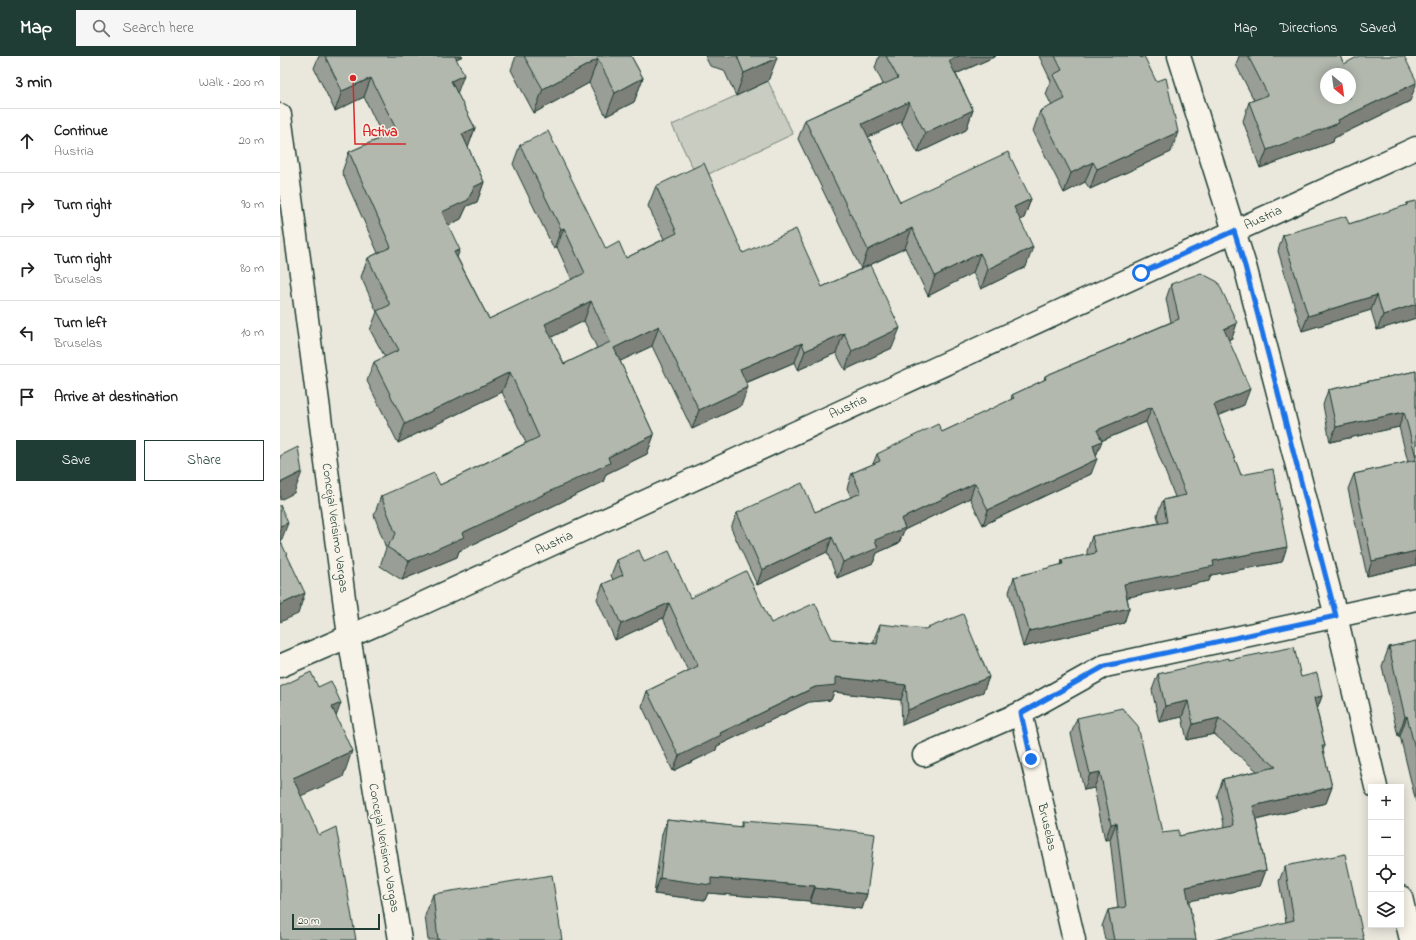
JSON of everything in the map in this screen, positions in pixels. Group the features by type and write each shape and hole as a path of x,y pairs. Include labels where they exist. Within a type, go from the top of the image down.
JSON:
{"street":[{"path":"1179,56 1245,266 1336,616 1375,784"},
{"name":"Concejal Verisimo Vargas","path":"280,115 349,636 400,940"},
{"name":"Austria","path":"280,666 349,636 1416,148"},
{"path":"924,755 1021,713 1105,666 1416,599"},
{"name":"Bruselas","path":"1021,713 1074,940"},
{"path":"1404,910 1411,940"}],"shaded area":[{"path":"768,81 793,134 698,179 672,125"}],"building":[{"path":"325,56 455,56 464,75 451,81 475,128 462,134 484,182 474,187 468,200 442,212 460,250 454,252 489,319 585,273 564,228 561,229 520,145 548,131 606,249 619,242 626,258 677,233 656,186 704,163 743,253 796,229 822,287 870,265 900,328 852,351 844,333 805,351 802,343 740,369 748,387 699,410 659,326 614,348 654,435 608,457 610,463 462,533 464,537 409,561 387,547 396,534 381,496 434,473 440,485 539,437 510,372 405,424 374,362 399,350 377,311 390,305 368,258 391,247 349,152 397,131 371,78 342,91","holes":["591,301 610,342 564,364 545,324"]},
{"path":"524,56 631,56 643,78 615,93 598,59 543,89"},
{"path":"737,56 776,56 777,58 744,73"},
{"path":"886,56 959,56 949,61 973,110 925,133 909,102 862,124 900,202 1008,152 1031,199 1014,207 1033,247 988,269 980,253 935,276 912,228 868,250 805,120 898,78"},
{"path":"1055,56 1140,56 1141,58 1144,56 1156,81 1166,78 1178,132 1097,169 1093,162 1071,173 1040,111 1065,99 1053,75 1062,70"},
{"path":"1248,56 1340,56 1344,64 1359,56 1404,56 1416,80 1416,83 1338,120 1339,123 1267,150 1249,102 1268,95"},
{"path":"1416,201 1416,304 1383,315 1377,295 1308,316 1283,235 1346,216 1349,224"},
{"path":"1201,273 1218,282 1237,323 1224,329 1250,389 1214,405 1241,475 1273,469 1287,547 1213,561 1214,566 1124,584 1129,608 1029,631 1014,577 1063,564 1062,560 1096,553 1092,536 1167,522 1163,500 1186,495 1152,407 1097,430 1102,441 1093,445 1097,459 988,510 975,483 901,519 905,528 875,540 878,548 843,562 832,537 762,570 737,513 802,483 815,512 861,493 852,473 880,461 877,454 938,424 942,432 1014,398 1012,395 1046,379 1045,376 1179,319 1171,284"},
{"path":"1416,371 1416,457 1404,412 1336,427 1328,390"},
{"path":"298,447 302,472 280,483 280,456"},
{"path":"1416,460 1416,551 1372,561 1354,474"},
{"path":"280,505 288,523 280,526"},
{"path":"280,540 305,593 280,605"},
{"path":"639,550 644,562 669,551 690,598 746,571 771,623 815,603 832,639 877,644 880,624 925,629 963,614 989,677 908,710 906,685 836,677 836,685 815,687 720,733 721,735 679,756 647,691 698,666 669,603 621,624 603,584 623,575 617,560"},
{"path":"1416,641 1416,753 1407,716 1405,717 1389,647"},
{"path":"1294,647 1301,677 1317,673 1322,696 1314,698 1325,746 1322,746 1332,787 1253,806 1266,870 1186,887 1196,940 1114,940 1108,910 1126,907 1116,823 1111,824 1100,772 1090,774 1077,718 1122,708 1138,726 1162,832 1179,830 1179,836 1234,825 1223,779 1276,767 1219,718 1193,724 1188,701 1165,706 1158,674 1229,658 1229,660"},
{"path":"311,672 318,687 331,681 341,703 332,707 352,751 293,778 319,835 336,827 356,940 280,940 280,687"},
{"path":"667,819 742,827 742,821 822,827 875,834 867,894 815,888 815,886 711,878 711,885 660,878"},
{"path":"1345,854 1364,940 1214,940 1294,920 1285,866"},
{"path":"552,875 562,940 438,940 433,894"}],"place":[{"name":"Activa","path":"353,78"}],"route":[{"path":"1031,759 1021,713 1105,666 1336,616 1245,266 1234,231 1141,273"}]}
